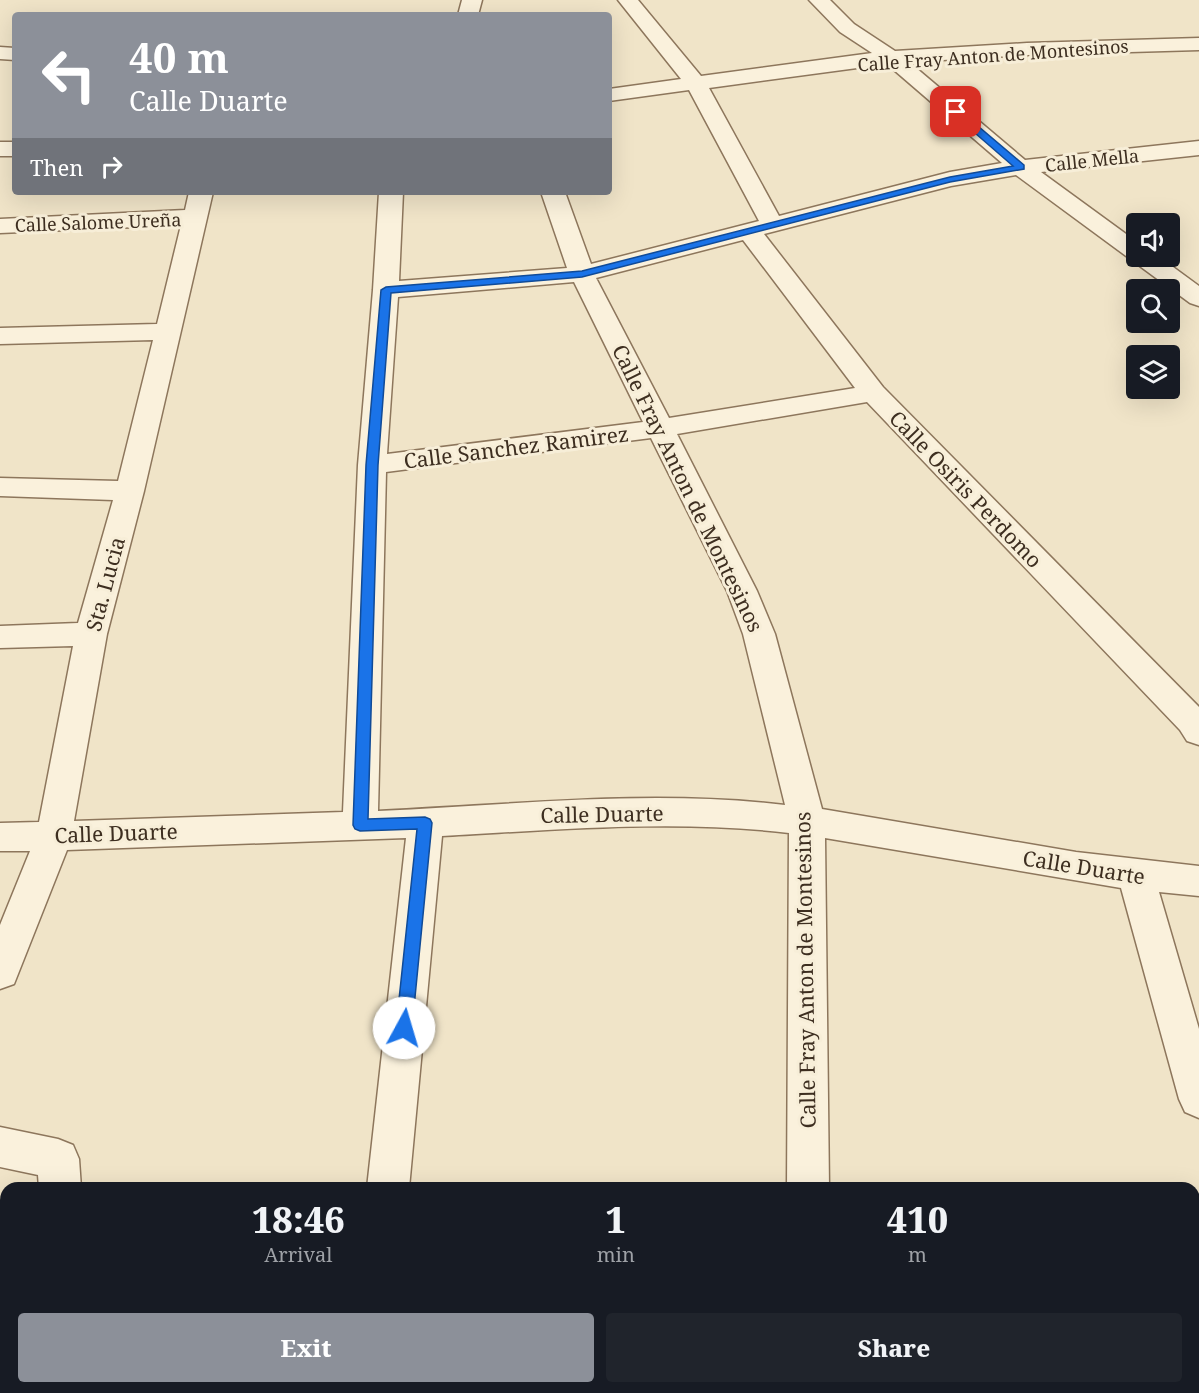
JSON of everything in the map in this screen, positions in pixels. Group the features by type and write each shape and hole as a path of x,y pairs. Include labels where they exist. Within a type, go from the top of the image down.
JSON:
{"street":[{"name":"Calle Osiris Perdomo","path":"628,0 697,85 761,229 873,393 1196,723"},
{"path":"819,0 847,28 891,57 1020,167 1126,245"},
{"name":"Calle Fray Anton de Montesinos","path":"612,95 891,57 1027,49 1199,44"},
{"name":"Calle Mella","path":"386,290 582,274 950,179 1020,167 1199,148"},
{"path":"360,825 372,465 391,195"},
{"name":"Calle Fray Anton de Montesinos","path":"554,195 582,274 662,428 742,591 759,634 807,820 808,1182"},
{"name":"Calle Salome Ureña","path":"0,226 198,205"},
{"name":"Sta. Lucia","path":"0,972 54,836 91,634 130,490 198,205"},
{"path":"1157,267 1199,298"},
{"path":"0,336 167,332"},
{"name":"Calle Sanchez Ramirez","path":"372,465 662,428 873,393"},
{"path":"0,487 130,490"},
{"path":"0,637 91,634"},
{"name":"Calle Duarte","path":"0,837 425,823 598,812 710,813 807,820 1136,877 1199,881"},
{"path":"389,1182 425,823"},
{"path":"1136,877 1199,1099"},
{"path":"0,1147 59,1174"}],"route":[{"path":"404,1028 425,823 360,825 372,465 386,290 582,274 950,179 1020,167 956,112"}]}
